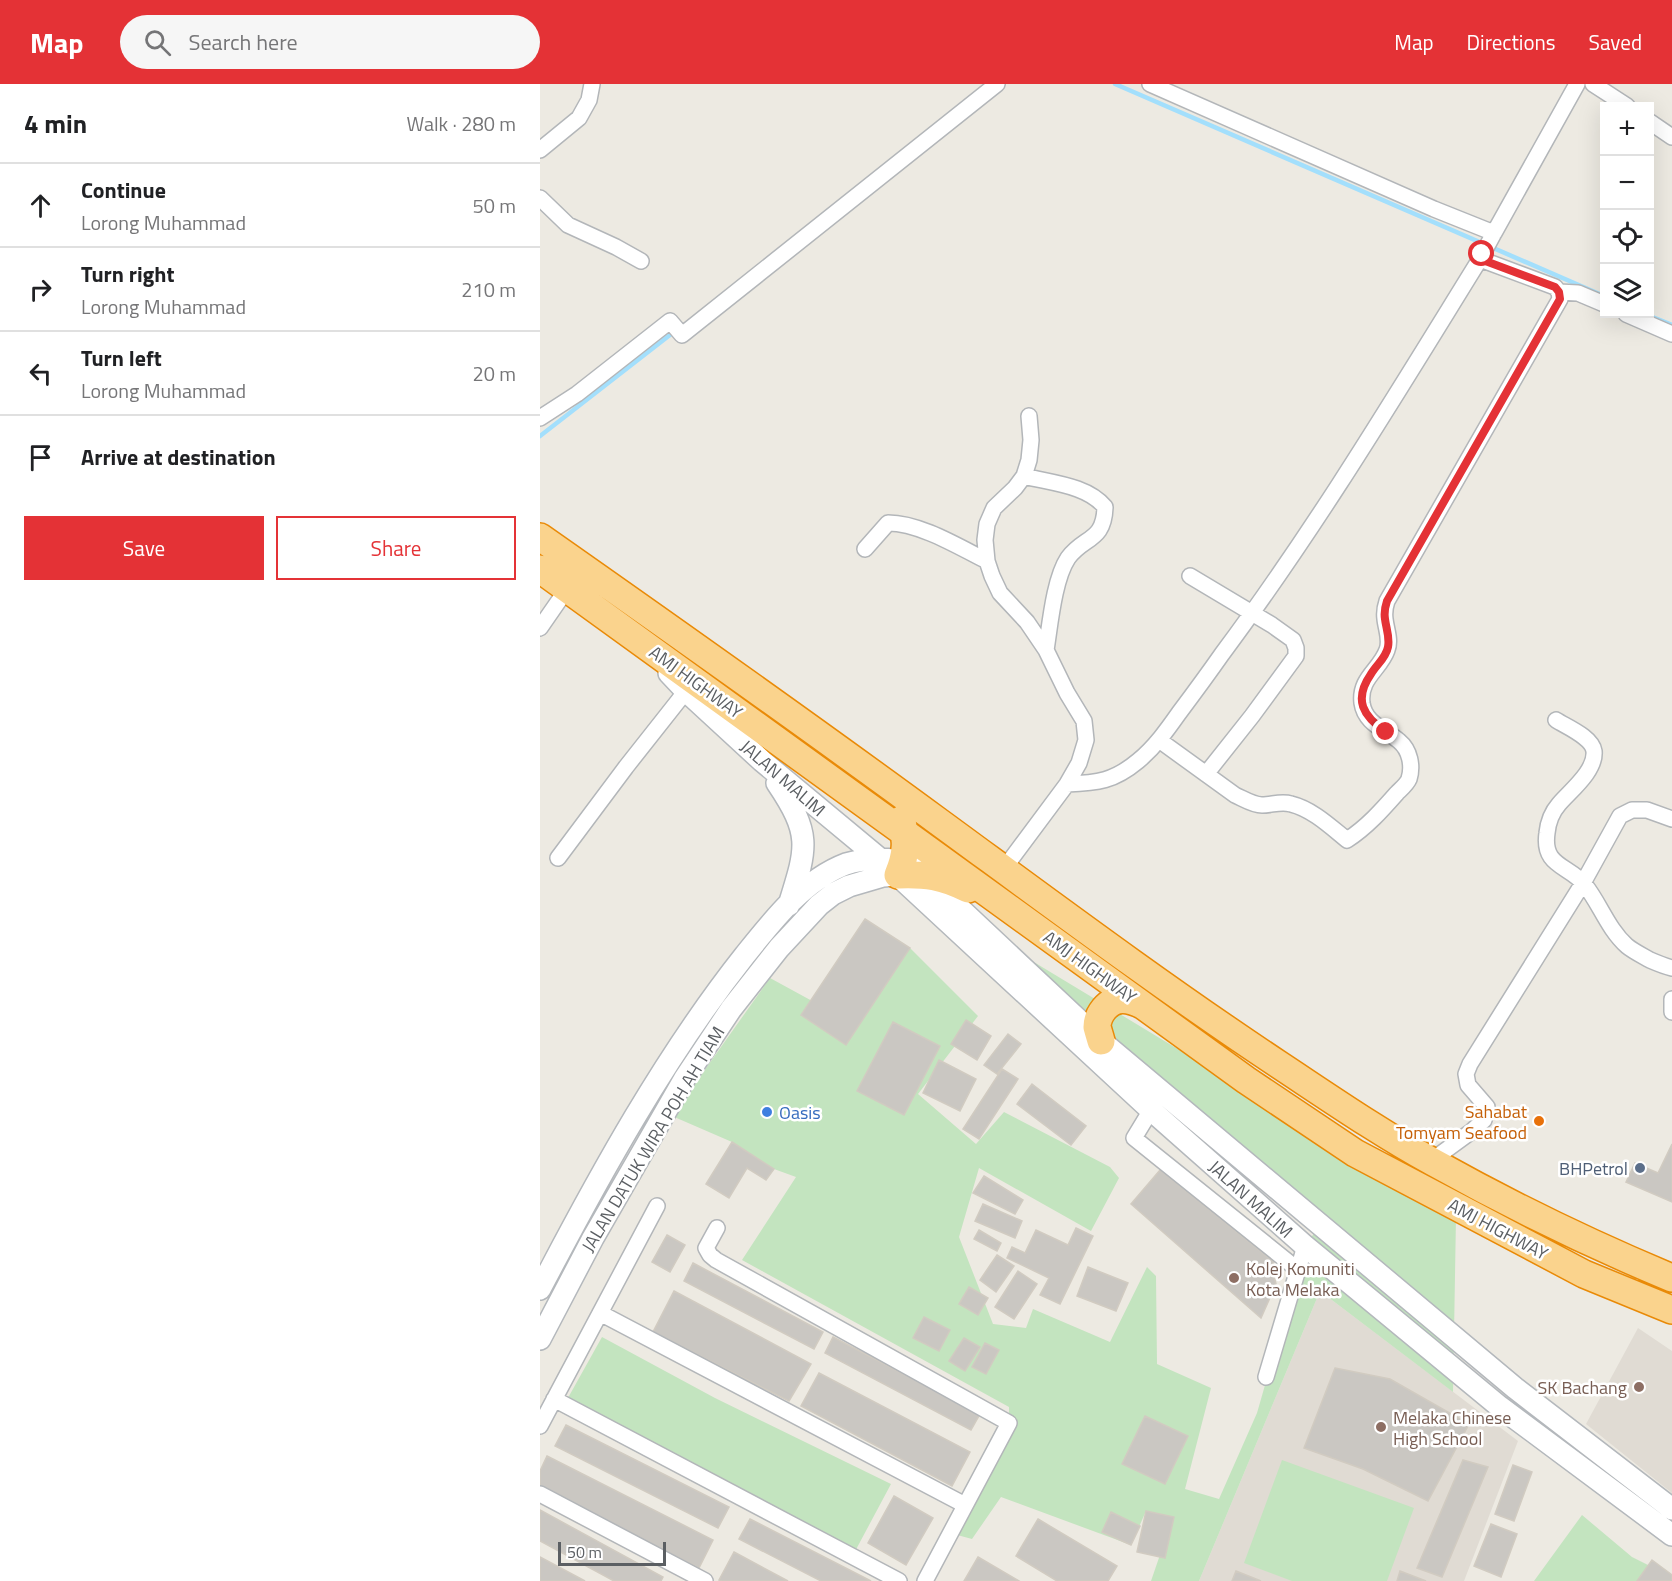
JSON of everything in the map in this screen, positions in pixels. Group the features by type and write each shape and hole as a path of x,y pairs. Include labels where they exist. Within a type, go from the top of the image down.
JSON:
{"highway":[{"name":"AMJ HIGHWAY","path":"540,537 870,771 1003,870 1222,1027 1323,1094 1431,1161 1586,1240 1672,1278"},
{"name":"AMJ HIGHWAY","path":"540,569 1246,1080 1355,1153 1584,1274 1672,1310"},
{"path":"870,771 892,799 906,833 901,868 956,883 1047,936"},
{"path":"1101,1041 1097,1026 1101,1014 1109,1003 1120,999 1132,999 1143,1005"}],"main road":[{"name":"JALAN MALIM","path":"640,642 686,691 762,761 901,868 1101,1041 1515,1388 1672,1509"},
{"path":"762,761 791,805 801,826 804,840 803,856 789,905"},
{"name":"JALAN DATUK WIRA POH AH TIAM","path":"540,1288 574,1224 665,1067 713,996 764,931 818,879 847,864 864,860 901,868"},
{"name":"JALAN MALIM","path":"901,868 1151,1110 1305,1246 1500,1407 1672,1535"},
{"name":"JALAN DATUK WIRA POH AH TIAM","path":"540,1339 593,1238 679,1088 731,1009 779,948 819,905 833,894 849,886 901,868"}],"street":[{"path":"540,150 579,118 589,100 592,84"},
{"path":"540,418 577,394 670,321 682,334 997,84"},
{"path":"1150,84 1492,237"},
{"path":"1067,784 1106,781 1124,772 1140,760 1159,740 1253,613 1368,439 1481,257 1577,84"},
{"path":"1593,84 1620,102"},
{"path":"1654,125 1672,137"},
{"path":"540,198 568,225 640,261"},
{"path":"1159,740 1235,795 1262,805 1289,803 1301,807 1347,840 1364,828 1409,781 1410,760 1407,751 1401,742 1372,722 1364,712 1362,700 1370,674 1384,657 1388,648 1389,638 1385,620 1387,601 1560,299 1555,287 1481,257"},
{"path":"1559,292 1578,293 1600,302"},
{"path":"1635,318 1672,334"},
{"path":"1003,870 1067,784 1079,763 1086,740 1084,722 1067,693 1047,650 1027,622 1000,592 987,561 985,540 987,524 994,508 1024,476 1029,460 1031,440 1029,416"},
{"path":"1024,476 1084,492 1098,498 1105,507 1105,519 1100,531 1069,558 1062,572 1047,650"},
{"path":"865,549 888,523 899,523 929,533 987,561"},
{"path":"1190,576 1253,613 1293,640 1296,648 1296,656 1206,774"},
{"path":"540,628 567,589"},
{"path":"558,858 686,691"},
{"path":"1556,720 1589,740 1594,751 1591,763 1580,783 1558,804 1550,818 1546,834 1546,849 1553,861 1583,883 1627,946 1647,958 1672,968"},
{"path":"1431,1161 1484,1120 1487,1107 1468,1085 1466,1074 1470,1064 1583,883 1620,816 1632,810 1647,810 1672,819"},
{"path":"1672,999 1672,1012"},
{"path":"1151,1110 1134,1138 1297,1269"},
{"path":"540,1426 657,1206"},
{"path":"717,1228 706,1248 716,1260 1009,1423 925,1581"},
{"path":"1266,1377 1305,1246"},
{"path":"600,1313 965,1505"},
{"path":"554,1399 899,1581"},
{"path":"540,1494 705,1581"}],"shaded area":[{"name":"Melaka Chinese High School","path":"1320,1291 1518,1441 1464,1581 1199,1581"},
{"name":"SK Bachang","path":"1638,1328 1672,1351 1672,1493 1586,1424"}],"green space":[{"path":"989,935 1456,1217 1453,1392 1320,1291 1199,1581 1151,1581 1173,1517 1146,1511 1131,1545 1001,1497 972,1539 950,1533 1009,1423 1009,1407 742,1260 796,1177 774,1169 732,1142 672,1116 770,978 858,1026 910,948 978,1016 918,1094 976,1144 1004,1112 1110,1167 1119,1178 1091,1231 979,1168 959,1237 993,1324 1026,1328 1033,1309 1110,1342 1147,1267 1156,1276 1157,1364 1211,1388 1185,1489 1219,1499 1257,1413 1305,1246 1320,1225"},
{"path":"602,1337 715,1398 891,1484 852,1557 564,1405"},
{"path":"1282,1460 1414,1508 1387,1581 1292,1581 1244,1563"},
{"path":"1582,1515 1632,1557 1672,1577 1672,1581 1534,1581"}],"building":[{"path":"865,919 910,948 846,1045 801,1015"},
{"path":"966,1020 991,1036 977,1060 951,1044"},
{"path":"893,1022 940,1046 904,1115 857,1091"},
{"path":"1008,1034 1021,1044 997,1074 984,1065"},
{"path":"939,1060 976,1079 960,1111 923,1093"},
{"path":"1002,1069 1018,1079 979,1139 963,1129"},
{"path":"1032,1084 1086,1126 1071,1145 1017,1104"},
{"path":"732,1142 774,1169 766,1180 747,1168 729,1198 706,1184"},
{"name":"BHPetrol","path":"1672,1144 1672,1202 1626,1182 1635,1163 1658,1173"},
{"path":"1160,1170 1274,1262 1272,1268 1276,1284 1261,1318 1131,1204"},
{"path":"984,1176 1023,1200 1015,1214 973,1193"},
{"path":"983,1204 1022,1221 1015,1238 975,1221"},
{"path":"1076,1228 1093,1236 1060,1304 1040,1295 1049,1278 1007,1258 1012,1247 1025,1253 1036,1230 1068,1245"},
{"path":"979,1230 1001,1243 997,1251 974,1239"},
{"path":"667,1235 685,1245 670,1272 652,1262"},
{"path":"997,1255 1014,1266 996,1292 980,1280"},
{"path":"693,1263 823,1332 814,1349 684,1281"},
{"path":"1088,1267 1128,1283 1116,1311 1077,1296"},
{"path":"1018,1271 1037,1284 1014,1319 995,1307"},
{"path":"969,1287 988,1298 978,1315 959,1304"},
{"path":"674,1291 811,1364 789,1401 653,1332"},
{"path":"924,1317 950,1330 939,1351 913,1338"},
{"path":"833,1337 980,1414 971,1430 825,1353"},
{"path":"964,1338 980,1347 965,1371 949,1361"},
{"path":"985,1343 999,1350 986,1374 972,1367"},
{"path":"1335,1368 1390,1379 1469,1424 1428,1501 1363,1469 1304,1448"},
{"path":"819,1373 970,1452 952,1486 801,1406"},
{"path":"1145,1416 1188,1436 1165,1484 1122,1464"},
{"path":"566,1425 729,1507 718,1528 555,1446"},
{"path":"547,1456 713,1540 699,1568 540,1488 540,1471"},
{"path":"1463,1460 1488,1467 1442,1577 1417,1568"},
{"path":"1513,1465 1532,1472 1514,1521 1495,1514"},
{"path":"894,1496 933,1518 906,1565 868,1543"},
{"path":"540,1510 663,1577 661,1581 614,1581 540,1541"},
{"path":"1146,1511 1174,1517 1165,1558 1137,1552"},
{"path":"1111,1512 1140,1526 1131,1545 1102,1532"},
{"path":"750,1519 871,1581 821,1581 739,1539"},
{"path":"1038,1519 1117,1566 1108,1581 1057,1581 1016,1556"},
{"path":"1491,1524 1517,1534 1501,1577 1474,1566"},
{"path":"734,1552 788,1581 719,1580"},
{"path":"540,1557 585,1581 540,1581"},
{"path":"978,1557 1019,1581 964,1581"},
{"path":"1652,1560 1672,1575 1672,1581 1637,1581"},
{"path":"1236,1571 1261,1581 1232,1581"},
{"path":"1400,1571 1426,1581 1397,1581"}],"waterway":[{"path":"1115,84 1600,294"},
{"path":"1654,318 1672,325"},
{"path":"540,436 675,331"}],"place":[{"name":"Oasis","path":"767,1112"},
{"name":"Sahabat Tomyam Seafood","path":"1539,1121"},
{"name":"BHPetrol","path":"1640,1168"},
{"name":"Kolej Komuniti Kota Melaka","path":"1234,1278"},
{"name":"SK Bachang","path":"1639,1387"},
{"name":"Melaka Chinese High School","path":"1381,1427"}],"route":[{"path":"1386,732 1372,722 1364,712 1362,700 1370,674 1384,657 1388,648 1385,610 1391,591 1560,299 1555,287 1480,259 1482,254"}]}
